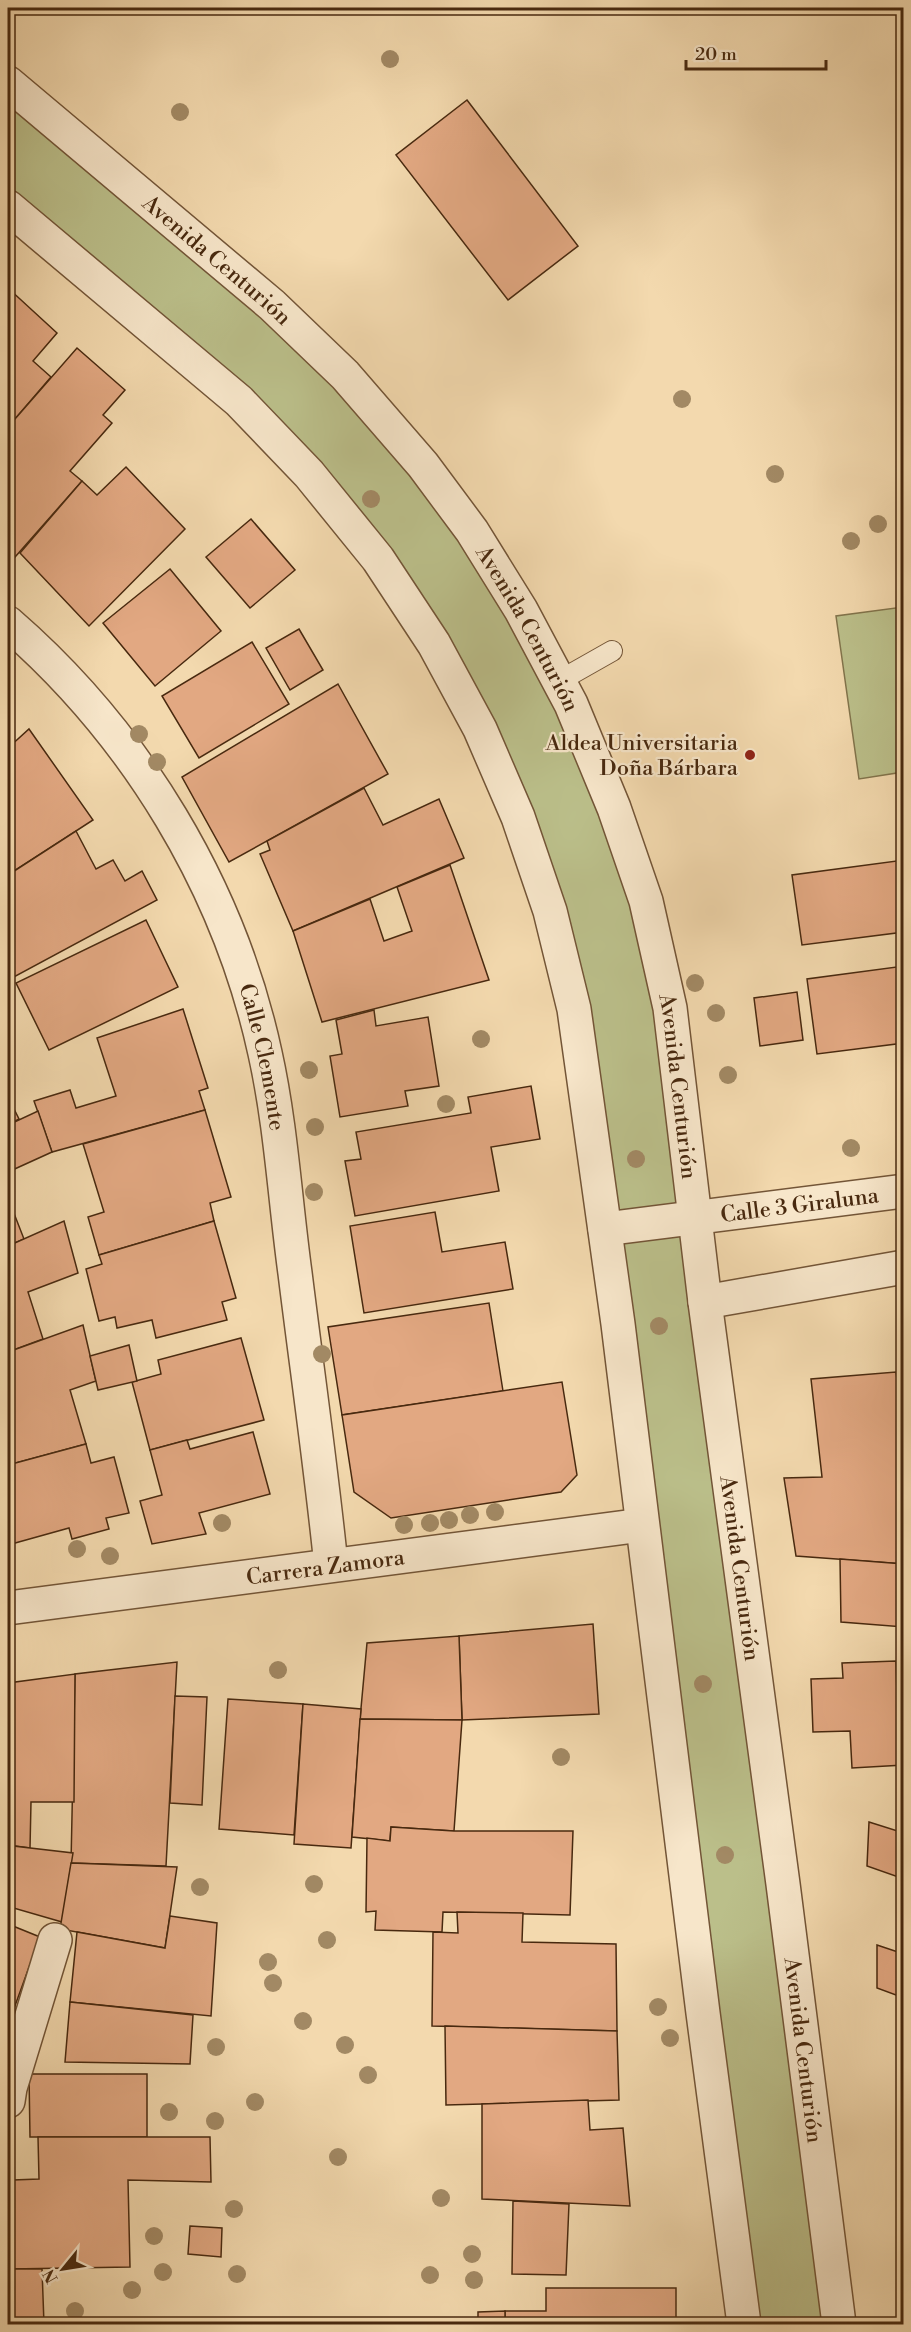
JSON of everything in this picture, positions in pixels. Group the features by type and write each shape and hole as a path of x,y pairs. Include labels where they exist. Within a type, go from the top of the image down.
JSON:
{"street":[{"name":"Avenida Centurión","path":"8,82 272,305 345,375 423,465 472,531 521,610 571,704 614,808 646,901 670,1008 705,1302 839,2325"},
{"path":"8,207 142,318 246,409 309,474 371,550 434,644 480,729 518,817 550,911 574,1009 605,1229 744,2325"},
{"name":"Calle Clemente","path":"8,623 75,687 120,742 172,820 208,883 249,990 265,1055 278,1137 331,1565"},
{"name":"Calle 3 Giraluna","path":"605,1229 903,1191"},
{"path":"705,1302 903,1267"},
{"name":"Carrera Zamora","path":"8,1608 642,1525"},
{"path":"8,2101 55,1940"}],"lane":[{"path":"559,681 612,651"}],"green space":[{"path":"8,83 272,305 472,531 646,901 839,2324 744,2324 574,1009 480,729 309,474 8,207"},
{"path":"903,607 903,772 859,779 836,616"}],"building":[{"path":"467,100 578,246 508,300 396,155"},
{"path":"8,288 57,333 33,361 51,377 8,427"},
{"path":"77,348 125,390 103,415 112,423 70,471 82,481 8,565 8,427"},
{"path":"126,467 185,529 89,626 20,553 82,481 97,495"},
{"path":"251,519 295,570 250,608 206,557"},
{"path":"170,569 221,631 155,686 103,623"},
{"path":"299,629 323,670 290,690 266,648"},
{"path":"252,642 289,704 199,758 162,696"},
{"path":"338,684 388,774 229,862 182,777"},
{"path":"29,729 93,820 8,875 8,748"},
{"path":"364,788 383,825 439,799 464,858 293,931 260,854 270,850 267,841"},
{"path":"76,831 96,869 113,860 125,881 142,871 157,900 12,978 8,969 8,875"},
{"path":"904,860 904,932 802,945 792,875"},
{"path":"450,865 489,980 322,1022 293,931 370,899 384,941 412,931 397,887"},
{"path":"146,920 178,987 49,1050 16,983"},
{"path":"904,966 904,1043 817,1054 807,979"},
{"path":"797,992 803,1040 760,1046 754,998"},
{"path":"183,1009 208,1088 199,1091 205,1110 52,1152 34,1101 70,1090 76,1108 116,1096 97,1038"},
{"path":"374,1010 376,1026 428,1017 439,1086 405,1091 408,1106 340,1117 330,1056 342,1054 336,1020"},
{"path":"531,1086 540,1139 491,1147 499,1191 355,1216 345,1161 361,1159 356,1132 471,1113 468,1097"},
{"path":"8,1097 19,1119 8,1125"},
{"path":"205,1110 231,1197 210,1203 214,1221 99,1255 88,1217 104,1212 83,1144"},
{"path":"38,1111 52,1152 8,1172 8,1125"},
{"path":"8,1198 24,1239 8,1246"},
{"path":"435,1212 442,1252 505,1242 513,1289 364,1313 350,1226"},
{"path":"64,1221 78,1273 28,1292 43,1339 8,1352 8,1246"},
{"path":"214,1221 236,1298 222,1302 227,1320 156,1338 152,1320 117,1328 115,1317 99,1321 86,1269 102,1264 99,1255"},
{"path":"489,1303 503,1391 342,1415 328,1327"},
{"path":"83,1325 96,1381 70,1390 86,1444 8,1465 8,1352"},
{"path":"241,1338 264,1420 150,1450 132,1382 161,1374 158,1360"},
{"path":"129,1345 137,1381 98,1390 90,1356"},
{"path":"896,1372 904,1433 904,1564 796,1556 784,1478 822,1477 811,1379"},
{"path":"562,1382 577,1475 561,1492 391,1518 354,1492 342,1415"},
{"path":"253,1432 270,1494 199,1513 206,1534 152,1544 140,1501 162,1495 150,1450 187,1440 190,1449"},
{"path":"86,1444 91,1463 114,1457 129,1513 106,1518 109,1529 72,1539 69,1528 8,1545 8,1465"},
{"path":"840,1559 904,1564 904,1627 841,1622"},
{"path":"593,1624 599,1714 462,1720 459,1636"},
{"path":"459,1636 462,1720 360,1719 367,1643"},
{"path":"896,1661 898,1731 904,1731 904,1765 852,1768 850,1731 813,1732 811,1679 843,1678 842,1663"},
{"path":"177,1662 166,1866 71,1863 75,1674"},
{"path":"75,1674 74,1802 31,1802 30,1848 8,1845 8,1683"},
{"path":"175,1696 207,1697 202,1805 170,1803"},
{"path":"228,1699 303,1704 294,1835 219,1829"},
{"path":"303,1704 361,1709 351,1848 294,1844"},
{"path":"360,1719 462,1720 454,1831 391,1827 390,1841 352,1837"},
{"path":"869,1822 904,1833 904,1879 867,1866"},
{"path":"391,1827 454,1831 573,1831 570,1915 443,1912 442,1932 375,1930 376,1911 366,1912 367,1838 390,1841"},
{"path":"13,1846 73,1853 62,1922 10,1907"},
{"path":"71,1863 177,1867 165,1948 60,1929"},
{"path":"457,1912 523,1913 522,1942 616,1944 617,2031 432,2026 433,1932 458,1933"},
{"path":"170,1916 217,1923 211,2016 70,2002 77,1932 165,1948"},
{"path":"8,1924 40,1937 8,2025"},
{"path":"877,1945 904,1954 904,1998 877,1988"},
{"path":"70,2002 193,2015 190,2064 65,2062"},
{"path":"445,2026 617,2031 619,2100 446,2105"},
{"path":"29,2074 147,2074 147,2137 30,2137"},
{"path":"588,2100 590,2130 623,2128 630,2206 482,2199 482,2104"},
{"path":"38,2137 210,2137 211,2182 128,2180 130,2267 10,2269 13,2180 39,2179"},
{"path":"513,2201 569,2204 566,2275 512,2274"},
{"path":"190,2226 222,2228 221,2257 188,2254"},
{"path":"8,2269 42,2269 44,2324 8,2324"},
{"path":"546,2288 676,2288 676,2324 505,2324 505,2311 546,2311"},
{"path":"505,2311 505,2324 478,2324 478,2312"},
{"path":"249,2318 249,2324 214,2324 214,2319"}],"place":[{"name":"Aldea Universitaria Doña Bárbara","path":"750,755"}]}
